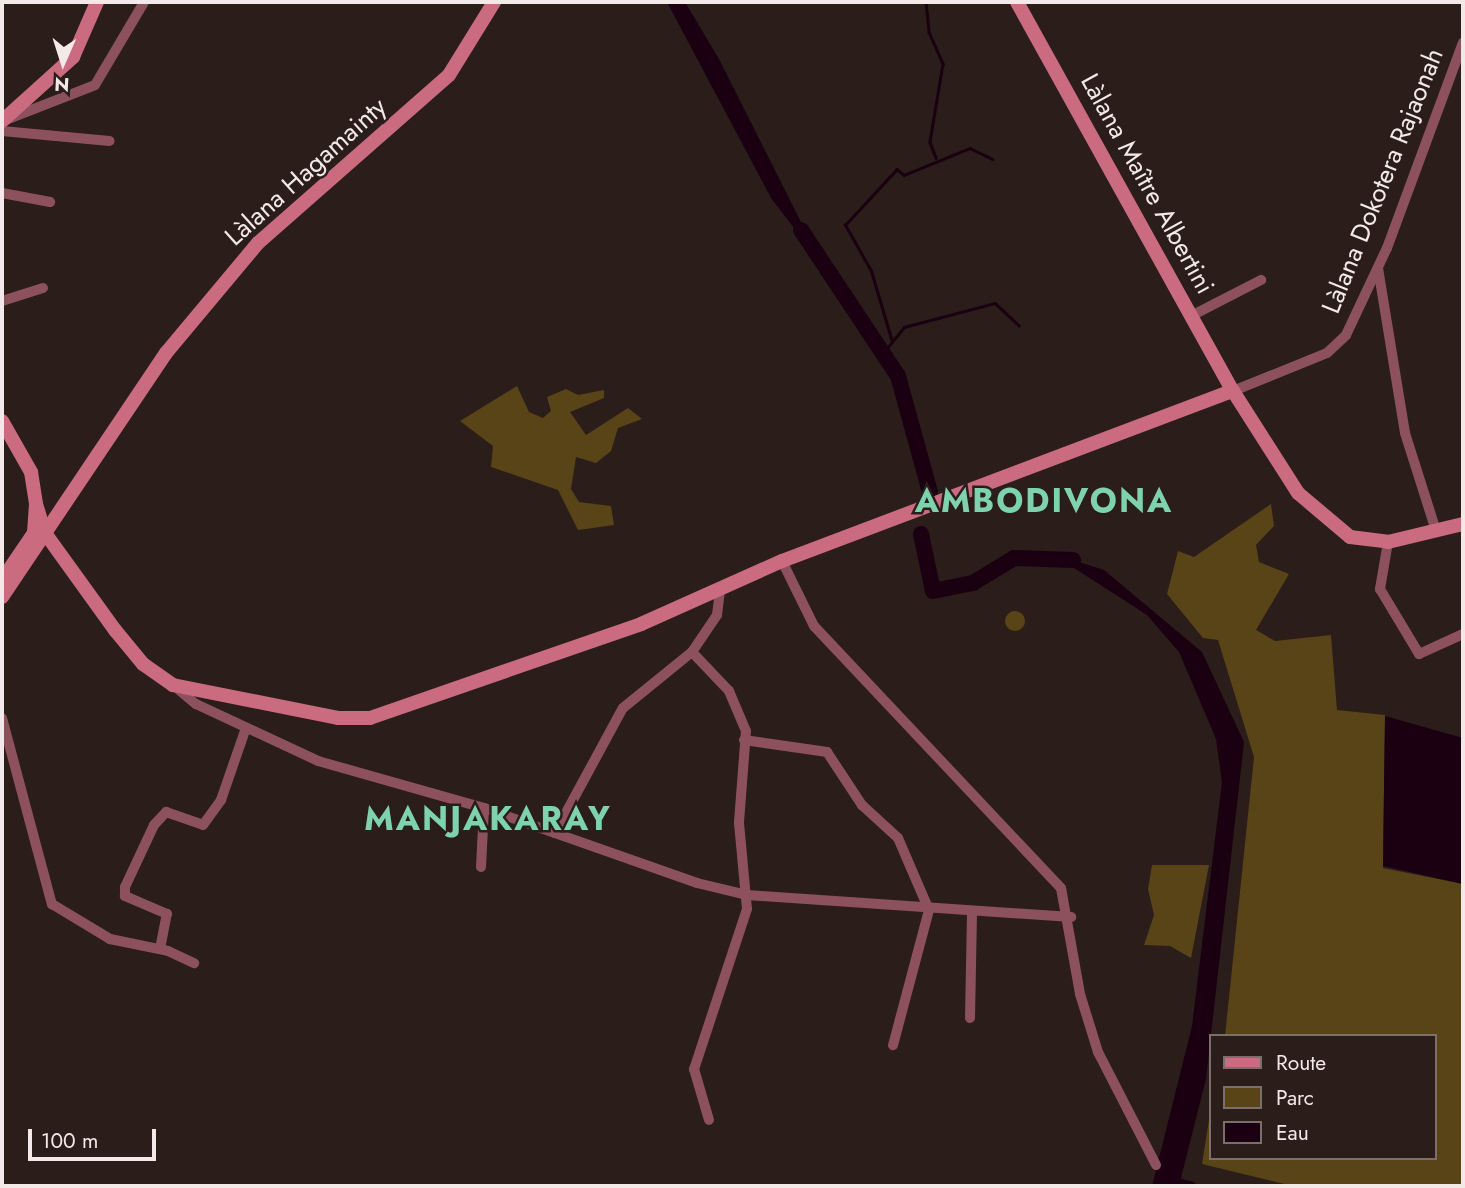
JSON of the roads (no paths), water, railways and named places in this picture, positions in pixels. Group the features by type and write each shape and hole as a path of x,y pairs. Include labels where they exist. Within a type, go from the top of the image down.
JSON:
{"main road":[{"path":"2,122 73,57 97,2"},
{"name":"Làlana Hagamainty","path":"36,545 65,498 166,353 258,243 449,75 494,2"},
{"name":"Làlana Maître Albertini","path":"1017,2 1233,391 1312,508 1350,537 1388,542"},
{"path":"1207,399 1218,361"},
{"path":"53,517 50,538 67,565 143,664 173,685 338,718 370,718 720,592 784,564 1233,391"},
{"path":"2,421 35,497 36,545 2,597"},
{"path":"35,497 49,508 65,498"},
{"path":"2,580 36,545 35,497"},
{"path":"1388,542 1463,524"},
{"path":"36,545 49,550 67,565"},
{"path":"36,545 67,565"}],"street":[{"path":"2,122 95,85 144,2"},
{"name":"Làlana Dokotera Rajaonah","path":"1233,391 1327,353 1346,335 1378,267 1463,43"},
{"path":"2,131 110,141"},
{"path":"2,193 50,202"},
{"path":"1378,267 1405,433 1436,531"},
{"path":"1191,316 1261,280"},
{"path":"2,301 43,288"},
{"path":"1388,542 1380,589 1419,654 1463,634"},
{"path":"784,564 814,626 1061,888 1071,918 1080,994 1098,1052 1144,1154 1156,1165"},
{"path":"555,833 623,708 692,652 717,615 720,592"},
{"path":"692,652 729,691 744,740 739,823 747,895 694,1069 709,1120"},
{"path":"173,685 196,704 318,761 484,808 747,895 1071,918"},
{"path":"2,718 52,904 110,939 160,949 194,963"},
{"path":"160,949 167,914 125,896 125,887 154,825 166,812 203,825 221,800 246,728"},
{"path":"744,740 827,752 862,805 898,838 929,910 893,1045"},
{"path":"481,867 484,808"},
{"path":"970,1018 972,912"}],"water":[{"path":"667,2 685,2 719,59 804,228 797,232 771,198"},
{"path":"1073,560 1104,570 1202,652 1244,742 1206,1079 1179,1186 1152,1186 1192,1026 1222,782 1216,739 1179,652 1147,615 1071,566"},
{"path":"1385,716 1463,738 1463,884 1383,866"}],"waterway":[{"path":"926,2 929,32 943,64 930,142 936,158"},
{"path":"883,353 892,342 871,271 845,225 897,169 904,175 970,148 993,159"},
{"path":"801,230 898,376 930,492"},
{"path":"892,342 904,327 995,303 1019,325"},
{"path":"921,534 933,591 973,583 1014,558 1073,560"},
{"path":"1181,1183 1192,1186"}],"district":[{"name":"AMBODIVONA","path":"1044,501"},
{"name":"MANJAKARAY","path":"488,819"}]}
